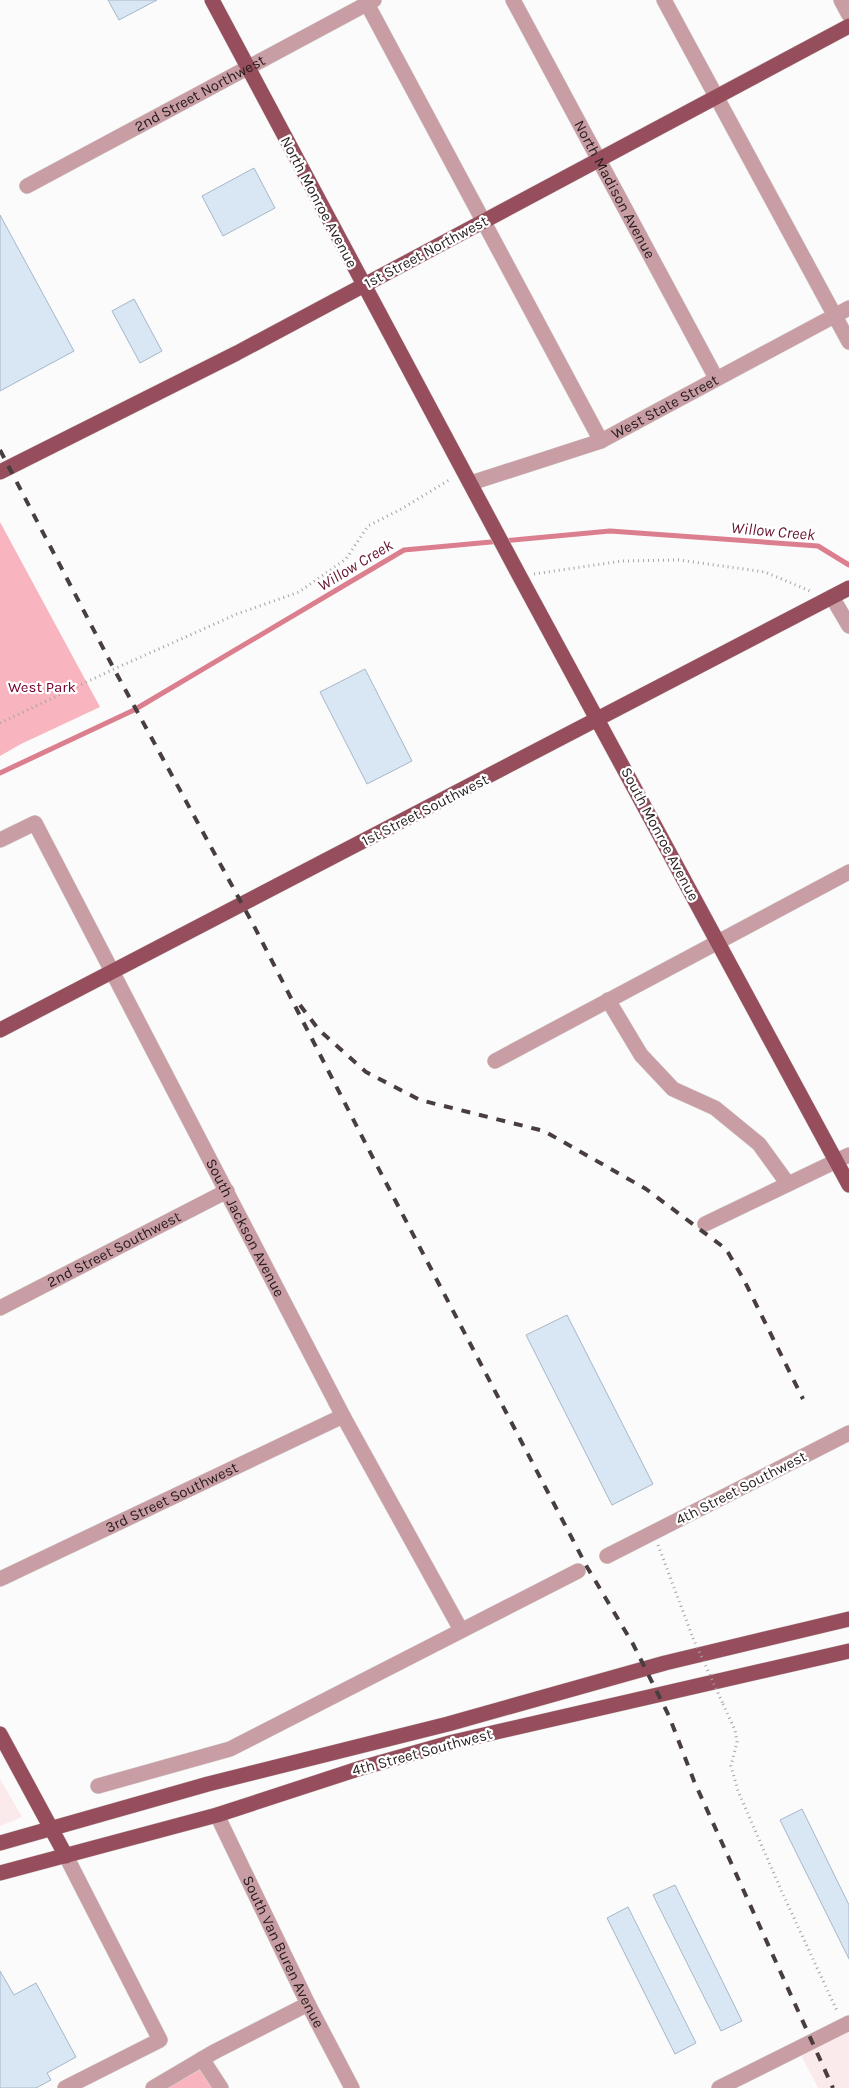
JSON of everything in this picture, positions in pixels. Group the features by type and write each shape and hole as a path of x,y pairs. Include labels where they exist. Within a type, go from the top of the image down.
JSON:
{"main road":[{"name":"North Monroe Avenue","path":"212,0 474,489"},
{"name":"1st Street Northwest","path":"0,472 237,353 849,26"},
{"name":"South Monroe Avenue","path":"474,489 717,941 843,1158 849,1185"},
{"name":"1st Street Southwest","path":"0,1030 840,593"},
{"name":"4th Street Southwest","path":"0,1843 208,1784 448,1724 665,1663 849,1619"},
{"name":"4th Street Southwest","path":"0,1873 217,1815 361,1768 453,1742 849,1651"},
{"path":"0,1734 66,1856"}],"street":[{"name":"North Madison Avenue","path":"514,0 716,378"},
{"path":"664,0 716,97 842,312 849,342"},
{"path":"841,0 849,15"},
{"name":"2nd Street Northwest","path":"27,186 369,1"},
{"path":"369,1 601,441"},
{"name":"West State Street","path":"474,489 601,441 842,312"},
{"path":"840,593 849,626"},
{"name":"South Jackson Avenue","path":"0,840 35,823 343,1416 461,1630"},
{"path":"495,1061 849,872"},
{"path":"608,1000 641,1055 673,1089 715,1108 759,1144 788,1184"},
{"path":"705,1224 843,1158"},
{"name":"2nd Street Southwest","path":"0,1308 226,1191"},
{"name":"3rd Street Southwest","path":"0,1579 343,1416"},
{"name":"4th Street Southwest","path":"607,1556 849,1433"},
{"path":"98,1786 230,1749 578,1571"},
{"name":"South Van Buren Avenue","path":"217,1815 308,2004 352,2088"},
{"path":"65,2088 160,2040 66,1856"},
{"path":"153,2088 202,2058 308,2004"},
{"path":"719,2088 846,2024"},
{"path":"202,2058 221,2088"}],"path":[{"path":"0,723 228,618 298,592 346,559 368,526 403,508 449,480 454,486"},
{"path":"518,573 544,574 622,560 679,560 765,572 803,589 840,593"},
{"path":"653,1533 693,1638 735,1730 737,1742 731,1766 738,1791 781,1890 846,2024"}],"shaded area":[{"path":"0,1779 22,1817 0,1826"},
{"path":"849,2031 849,2088 818,2088 801,2055"}],"green space":[{"name":"West Park","path":"0,522 100,707 21,744 0,756"},
{"path":"202,2059 221,2088 153,2088"}],"building":[{"path":"108,0 157,0 119,20"},
{"path":"254,168 275,208 223,236 202,196"},
{"path":"0,215 74,351 0,391"},
{"path":"134,299 162,351 140,363 112,311"},
{"path":"365,669 412,761 367,784 320,692"},
{"path":"567,1315 653,1484 612,1505 526,1335"},
{"path":"802,1809 849,1905 849,1959 780,1820"},
{"path":"675,1885 742,2021 721,2031 653,1895"},
{"path":"628,1907 696,2043 675,2054 607,1918"},
{"path":"0,1971 14,1995 36,1983 76,2057 47,2073 51,2080 36,2088 0,2088"}],"waterway":[{"name":"Willow Creek","path":"0,773 134,710 404,550 610,531 818,546 849,565"}],"railway":[{"path":"0,450 114,669 254,926 587,1567 633,1644 669,1716 694,1781 833,2088"},
{"path":"300,1005 319,1030 366,1072 420,1100 544,1131 646,1189 726,1249 744,1280 803,1399"}]}
